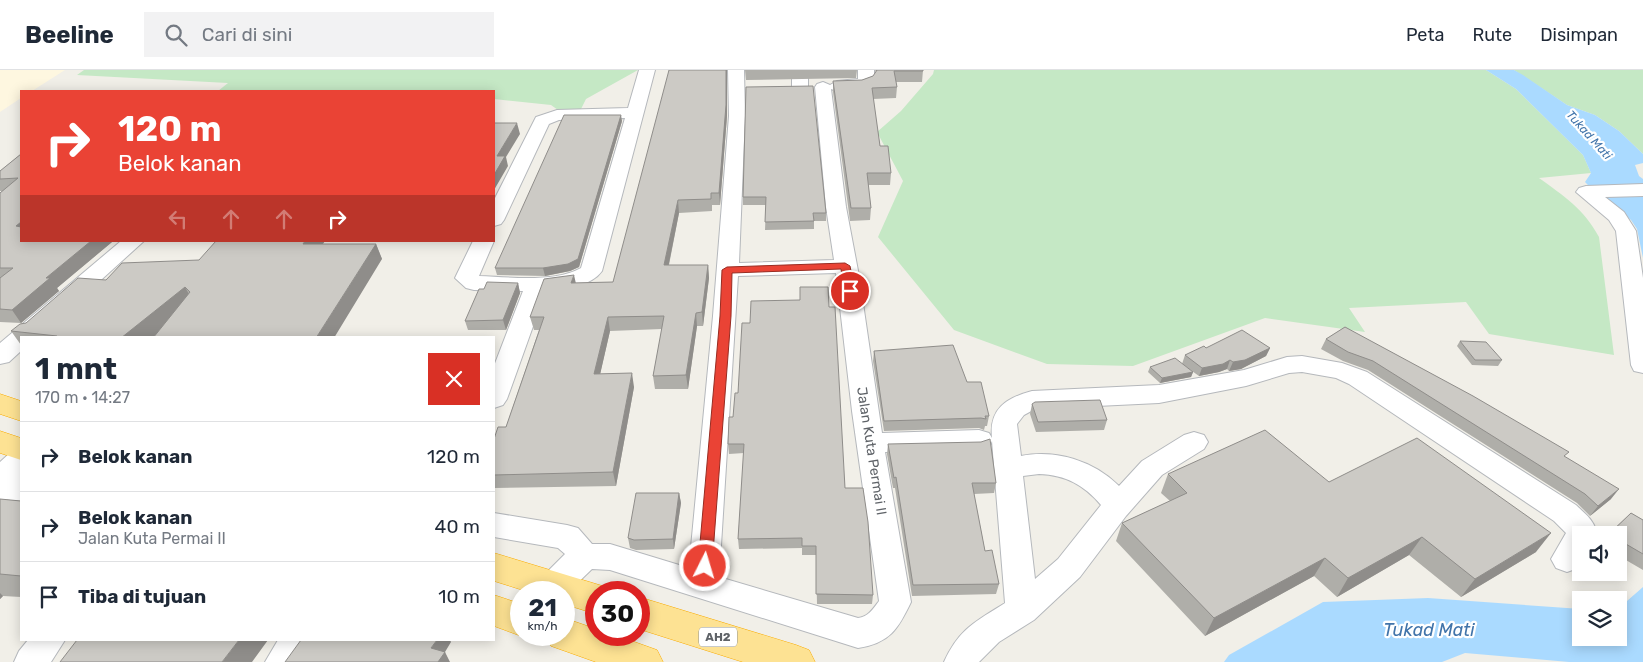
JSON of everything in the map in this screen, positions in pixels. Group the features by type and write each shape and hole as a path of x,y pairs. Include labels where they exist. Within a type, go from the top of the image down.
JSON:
{"highway":[{"path":"0,404 20,411"},
{"path":"0,442 20,449"},
{"path":"495,567 538,581"},
{"path":"495,610 510,616"},
{"name":"AH2","path":"650,616 796,662"},
{"path":"575,638 644,662"}],"street":[{"path":"484,242 466,278 474,283 537,283 574,280 584,277 590,271 647,70"},
{"name":"Jalan Kuta Permai II","path":"582,558 598,555 610,557 858,633 870,632 889,615 894,602 836,208 811,87 800,70"},
{"path":"782,87 866,83 866,70"},
{"path":"702,585 720,385 737,116 742,81"},
{"path":"495,218 542,121 557,115 636,113"},
{"path":"1643,190 1588,191 1586,193 1616,216 1626,231 1643,365"},
{"path":"24,336 133,242"},
{"path":"727,270 845,266"},
{"path":"495,396 537,283"},
{"path":"0,356 20,340"},
{"path":"1022,610 1010,470 1004,424 1010,412 1019,404 1032,400 1159,394 1246,378 1288,365 1322,366 1342,371 1358,378 1565,514 1581,529 1581,534 1567,559"},
{"path":"870,443 979,440"},
{"path":"962,662 969,648 987,632 1022,610 1069,568 1119,505 1152,468 1194,442"},
{"path":"0,478 20,460"},
{"path":"1010,470 1038,463 1060,467 1086,476 1108,493 1119,505"},
{"path":"0,507 20,487"},
{"path":"495,525 567,537 579,548 582,558 559,581"},
{"path":"31,662 47,641"},
{"path":"282,662 297,641"}],"shaded area":[{"path":"0,70 65,70 34,90 20,90 20,99 0,112"}],"green space":[{"path":"84,70 638,70 586,99 581,109 558,110 551,105 495,99 495,90 219,90 228,83 77,75"},
{"path":"934,70 1486,70 1516,89 1583,155 1591,173 1539,178 1565,197 1580,211 1587,218 1599,237 1614,355 1489,334 1466,302 1349,308 1365,332 1265,318 1133,366 1047,364 954,330 878,237 903,181 877,132 901,111 933,74"},
{"path":"1514,70 1643,70 1643,154 1619,131 1595,115 1567,105"}],"water":[{"path":"1486,70 1514,70 1567,105 1595,115 1619,131 1643,154 1643,163 1635,165 1639,176 1643,179 1643,258 1637,229 1631,220 1599,196 1585,182 1591,173 1583,155 1516,89"},
{"name":"Tukad Mati","path":"1643,587 1643,662 1569,662 1465,653 1442,662 1224,662 1229,655 1323,602 1428,598 1572,608 1572,646 1627,646 1627,601"}],"building":[{"path":"669,70 726,70 726,105 719,193 711,193 711,199 678,200 664,265 708,265 702,312 696,313 686,375 653,376 664,316 608,317 594,374 632,373 613,472 495,475 495,436 498,427 506,427 544,317 530,317 544,279 574,275 571,283 613,282"},
{"path":"877,70 923,71 894,71 897,87 872,88 880,146 888,146 891,173 867,173 871,208 851,208 833,81 862,80 873,76"},
{"path":"813,86 826,213 813,213 814,221 765,222 766,197 743,197 746,87"},
{"path":"564,115 621,115 578,259 568,264 543,268 495,268"},
{"path":"495,123 517,123 497,156 505,156 495,173"},
{"path":"20,155 20,223 16,226 20,227 20,242 90,242 46,278 50,278 12,310 0,309 0,278 13,268 0,268 0,193 18,178 0,179 0,171"},
{"path":"215,242 376,244 317,336 155,336 190,292 185,287 124,336 57,336 11,331 20,324 26,323 78,278 106,280 122,263 199,260"},
{"path":"487,282 518,283 503,320 465,321 479,289 484,289"},
{"path":"800,287 828,287 829,307 835,307 845,488 863,488 868,522 873,595 816,594 816,546 802,546 802,538 738,539 744,444 728,444 729,417 733,417 735,393 738,393 742,323 750,323 751,301 800,300"},
{"path":"1345,327 1473,396 1569,452 1564,456 1619,489 1598,506 1585,494 1373,361 1348,352 1326,339"},
{"path":"1242,330 1270,348 1245,360 1233,362 1230,360 1223,364 1202,368 1185,355 1204,346 1206,348"},
{"path":"1460,341 1486,342 1502,360 1475,360"},
{"path":"953,345 967,382 981,382 989,416 985,416 986,419 884,421 874,351"},
{"path":"1175,358 1193,372 1162,378 1150,367"},
{"path":"1100,400 1107,420 1038,422 1032,404 1035,402"},
{"path":"1265,430 1329,482 1417,438 1551,533 1475,579 1422,537 1348,578 1325,558 1214,618 1122,523 1187,493 1168,474"},
{"path":"990,439 996,483 972,483 985,551 992,550 999,584 913,585 896,477 894,478 888,444 981,442"},
{"path":"636,493 679,493 673,539 634,540 628,538"},
{"path":"0,499 20,501 20,576 0,574"},
{"path":"1631,513 1643,520 1643,554 1627,545 1627,526 1617,526"},
{"path":"76,641 238,641 222,662 60,662"},
{"path":"300,641 436,641 431,648 445,652 438,662 285,662"}],"route":[{"path":"705,566 726,316 727,270 845,266 850,291"}]}
